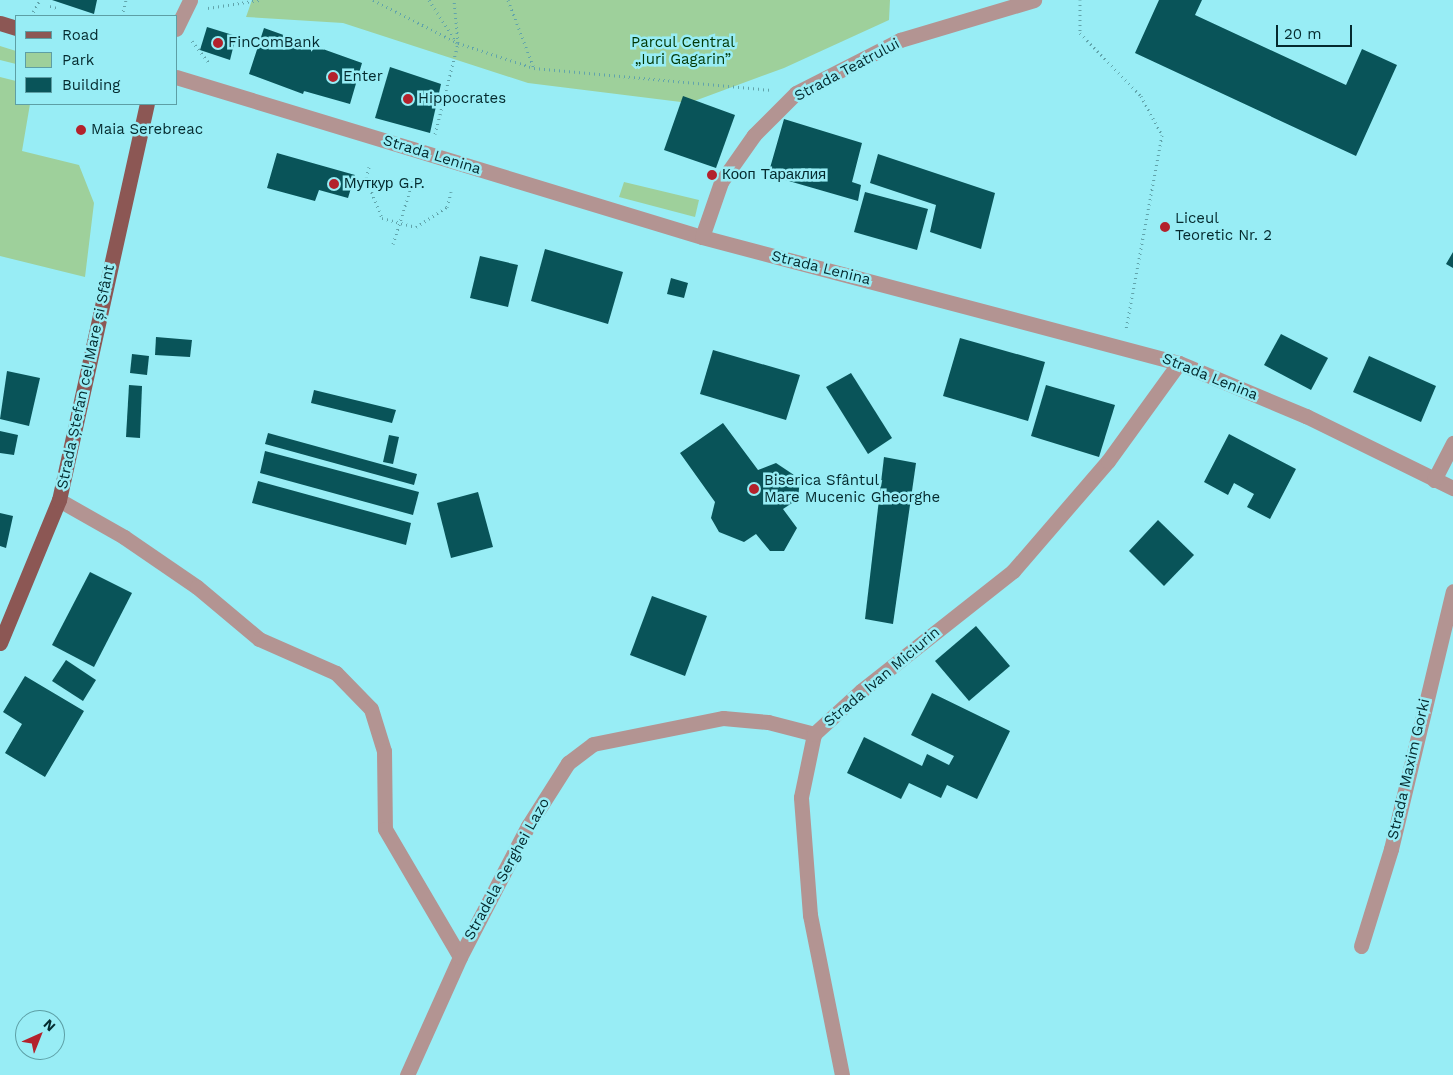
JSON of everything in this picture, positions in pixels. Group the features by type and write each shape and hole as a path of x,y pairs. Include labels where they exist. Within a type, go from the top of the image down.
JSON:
{"main road":[{"path":"0,23 15,28"},
{"name":"Strada Ștefan cel Mare și Sfânt","path":"0,643 59,500 147,105"}],"street":[{"path":"179,23 190,0"},
{"name":"Strada Teatrului","path":"702,237 720,182 754,135 796,93 900,40 1034,0"},
{"name":"Strada Lenina","path":"178,78 702,237 1122,345 1179,363 1306,416 1453,488"},
{"name":"Strada Ivan Miciurin","path":"842,1075 810,915 801,797 814,734 862,691 1013,571 1108,461 1179,363"},
{"path":"1434,480 1453,443"},
{"path":"59,500 182,577 259,639 336,673 371,709 384,751 385,829 460,957"},
{"name":"Strada Maxim Gorki","path":"1361,946 1391,848 1453,591"},
{"name":"Stradela Serghei Lazo","path":"407,1075 460,957 528,826 568,763 593,744 723,718 768,722 814,734"}],"path":[{"path":"32,15 40,0"},
{"path":"122,15 126,0"},
{"path":"179,23 259,0"},
{"path":"373,0 458,44 534,68 796,93"},
{"path":"429,0 458,44"},
{"path":"434,137 458,44 454,0"},
{"path":"508,0 534,68"},
{"path":"1080,0 1080,34 1141,96 1162,135 1122,345"},
{"path":"50,6 57,8"},
{"path":"191,37 194,50 214,66"},
{"path":"369,168 366,178 382,218 416,227 447,207 451,192"},
{"path":"394,244 413,181"}],"green space":[{"name":"Parcul Central „Iuri Gagarin”","path":"252,0 890,0 889,20 784,68 689,103 528,83 343,23 246,17"},
{"path":"0,46 15,51 15,64 0,60"},
{"path":"0,77 15,81 15,105 30,105 22,151 79,165 94,203 85,277 0,256"},
{"path":"624,182 699,200 695,217 619,197"}],"building":[{"path":"52,0 97,0 94,14"},
{"path":"1159,0 1202,0 1195,15 1346,85 1362,49 1397,65 1356,156 1135,53"},
{"name":"FinComBank","path":"207,27 236,36 230,60 200,50"},
{"path":"264,28 362,63 350,104 304,91 303,94 249,74"},
{"path":"390,67 441,84 430,133 375,118"},
{"path":"683,96 735,115 716,168 664,150"},
{"path":"784,119 862,143 852,182 861,185 858,201 768,175"},
{"path":"277,153 355,175 348,198 319,190 315,201 267,188"},
{"path":"878,154 995,193 981,249 930,232 936,205 870,183"},
{"path":"865,192 928,209 917,250 854,232"},
{"path":"545,249 623,272 608,324 531,301"},
{"path":"1453,252 1453,268 1446,264"},
{"path":"480,256 518,265 508,307 470,298"},
{"path":"671,278 688,283 684,298 667,294"},
{"path":"1281,334 1328,358 1311,390 1264,365"},
{"path":"156,337 192,340 190,357 155,355"},
{"path":"960,338 1045,362 1028,421 943,396"},
{"path":"713,350 800,375 786,420 700,394"},
{"path":"132,354 149,356 147,375 130,373"},
{"path":"1369,356 1436,386 1421,422 1353,392"},
{"path":"7,371 40,378 29,426 0,419"},
{"path":"851,373 892,438 868,454 826,387"},
{"path":"129,385 142,386 140,438 126,437"},
{"path":"1046,385 1115,405 1099,457 1031,436"},
{"path":"314,390 396,410 392,423 311,403"},
{"name":"Biserica Sfântul Mare Mucenic Gheorghe","path":"723,423 758,470 776,463 800,479 798,499 783,509 797,528 784,551 770,551 756,534 744,542 719,532 711,518 715,502 680,453"},
{"path":"0,431 18,435 14,455 0,453"},
{"path":"268,433 417,474 414,485 265,444"},
{"path":"1229,434 1296,469 1270,519 1247,507 1254,494 1234,483 1228,495 1204,482"},
{"path":"389,435 399,437 393,464 383,462"},
{"path":"265,451 419,492 413,515 260,473"},
{"path":"884,457 916,463 893,624 865,619"},
{"path":"258,481 411,523 406,545 252,503"},
{"path":"478,492 493,547 451,558 437,503"},
{"path":"0,513 13,516 6,548 0,546"},
{"path":"1158,520 1194,555 1164,586 1129,551"},
{"path":"90,572 132,593 94,667 52,645"},
{"path":"652,596 707,616 685,676 630,655"},
{"path":"976,626 1010,666 969,701 935,661"},
{"path":"66,660 96,680 83,701 52,681"},
{"path":"25,676 84,711 45,777 5,753 22,724 3,712"},
{"path":"932,693 1010,731 977,799 947,785 941,798 909,783 901,799 847,773 864,737 922,766 927,754 949,765 954,756 911,735"}],"place":[{"name":"FinComBank","path":"218,43"},
{"name":"Enter","path":"333,77"},
{"name":"Hippocrates","path":"408,99"},
{"name":"Maia Serebreac","path":"81,130"},
{"name":"Кооп Тараклия","path":"712,175"},
{"name":"Муткур G.P.","path":"334,184"},
{"name":"Liceul Teoretic Nr. 2","path":"1165,227"},
{"name":"Biserica Sfântul Mare Mucenic Gheorghe","path":"754,489"}]}
